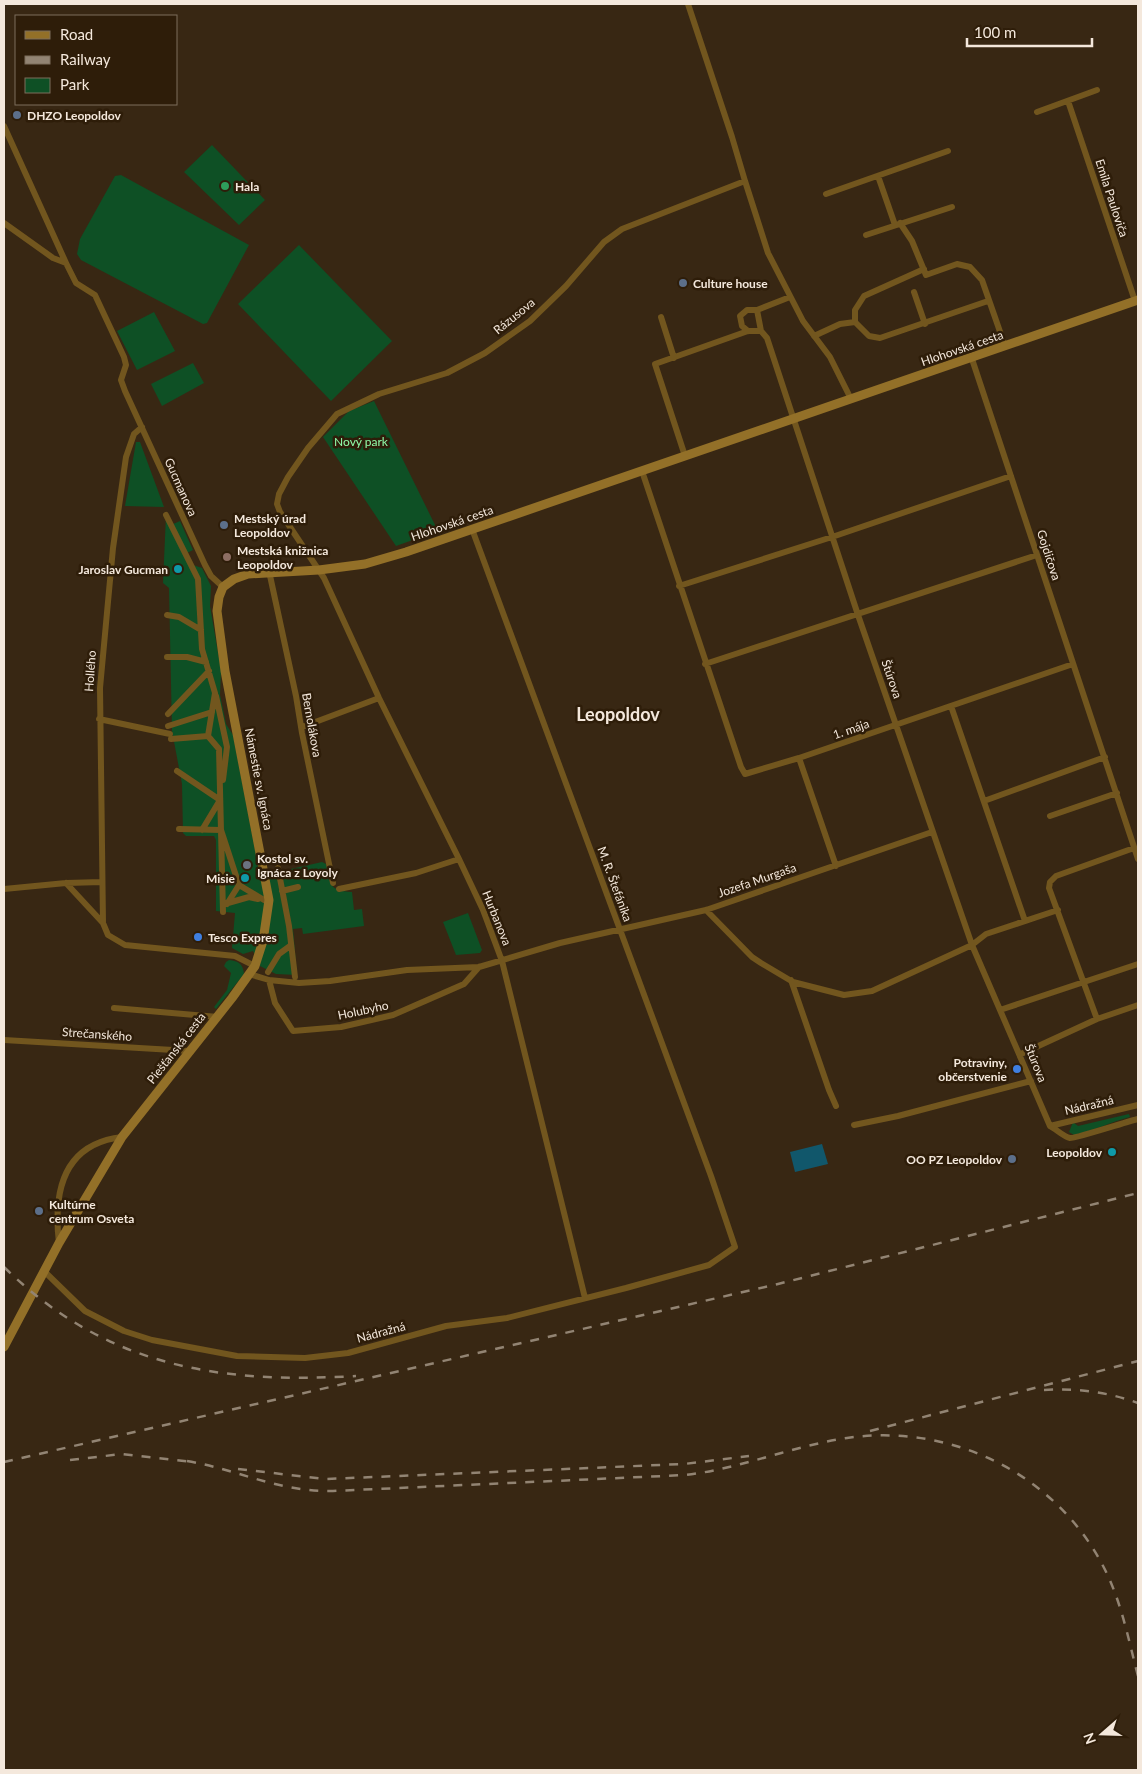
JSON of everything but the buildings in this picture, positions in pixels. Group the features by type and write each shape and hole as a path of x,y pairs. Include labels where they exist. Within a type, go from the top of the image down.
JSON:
{"street":[{"path":"688,4 768,253 803,321 830,357 851,399"},
{"path":"1036,112 1097,90"},
{"name":"Emila Pauloviča","path":"1068,101 1136,301"},
{"path":"4,126 66,263"},
{"path":"826,194 948,151"},
{"path":"878,176 897,224 912,241 926,275 957,264 970,267 982,280 1005,346"},
{"name":"Rázusova","path":"319,570 280,512 277,504 279,494 288,477 308,448 337,414 379,394 447,373 485,353 530,320 566,286 604,242 622,229 744,181"},
{"path":"866,235 952,207"},
{"path":"4,223 53,258 66,263"},
{"name":"Gucmanova","path":"66,263 76,283 95,295 126,364 121,380 125,391 204,565 223,587"},
{"path":"924,269 864,296 855,310 855,322 870,336 880,338 988,301"},
{"path":"914,292 925,324"},
{"path":"748,331 742,326 740,316 747,310 757,310 790,297"},
{"name":"Hlohovská cesta","path":"223,587 234,579 248,574 269,571 319,570 365,564 972,359 1136,301"},
{"path":"757,310 761,332 767,338 794,419"},
{"path":"662,317 674,358"},
{"path":"814,336 840,324 855,322"},
{"path":"685,456 654,364 748,331 761,332"},
{"name":"Gojdičova","path":"972,359 1138,859"},
{"name":"Štúrova","path":"794,419 858,615 972,945 1021,1054 1050,1126"},
{"name":"Hollého","path":"103,923 99,719 109,583 126,457 134,434 142,427"},
{"name":"1. mája","path":"642,471 705,664 745,774 799,758 1073,664"},
{"path":"679,586 832,537 1011,476"},
{"path":"166,515 198,579 202,649 215,693 227,747 220,800 202,830"},
{"name":"M. R. Štefánika","path":"472,529 711,1176 735,1247"},
{"path":"705,664 1037,555"},
{"name":"Hurbanova","path":"319,570 379,698 483,910 502,961 585,1298"},
{"name":"Bernolákova","path":"269,571 333,883"},
{"name":"Námestie sv. Ignáca","path":"223,587 217,611 225,671 269,900 263,941 249,974"},
{"path":"167,615 179,617 201,630"},
{"path":"167,657 187,657 206,662"},
{"path":"168,714 208,671"},
{"path":"208,736 215,693"},
{"path":"302,727 379,698"},
{"path":"951,706 1025,921"},
{"path":"168,726 200,716 212,715 222,724"},
{"path":"99,719 171,737 208,736"},
{"path":"208,736 219,749 223,912 240,885"},
{"path":"219,749 235,746"},
{"path":"799,758 836,866"},
{"path":"984,801 1105,758"},
{"path":"178,771 220,800"},
{"path":"1050,816 1117,793"},
{"path":"179,829 221,830"},
{"path":"221,830 240,885 264,900 249,897 228,903"},
{"name":"Jozefa Murgaša","path":"932,832 706,910 752,957 790,980 844,995 872,991 972,945"},
{"path":"1097,1019 1050,888 1050,882 1056,876 1134,848"},
{"path":"339,889 416,873 459,859"},
{"path":"278,868 289,926 295,977"},
{"path":"4,889 66,883 102,882"},
{"path":"66,883 103,923 108,935 125,945 235,956 254,966"},
{"path":"282,890 298,887"},
{"path":"272,900 283,900"},
{"path":"249,974 270,980 299,983 330,981 407,970 479,966 560,943 706,910"},
{"path":"972,945 986,934 1058,910"},
{"path":"268,972 279,954 290,946"},
{"path":"1000,1010 1138,964"},
{"name":"Holubyho","path":"270,980 275,1003 293,1030 314,1029 340,1027 394,1015 464,984 479,966"},
{"name":"Piešťanská cesta","path":"4,1347 59,1243 122,1137 218,1017 249,974"},
{"path":"790,980 836,1106"},
{"path":"1021,1054 1097,1019 1138,1005"},
{"path":"114,1008 218,1017"},
{"name":"Strečanského","path":"4,1040 190,1052"},
{"path":"854,1125 898,1116 1031,1081"},
{"name":"Nádražná","path":"1050,1126 1138,1105"},
{"name":"Nádražná","path":"1050,1126 1069,1138 1076,1138 1138,1119"},
{"path":"59,1243 56,1217 59,1191 71,1164 97,1142 122,1137"},
{"name":"Nádražná","path":"44,1270 85,1311 124,1331 180,1347 266,1358 305,1358 348,1353 446,1326 506,1318 709,1266 735,1247"}],"green space":[{"name":"Hala","path":"212,145 265,200 239,225 184,172"},
{"path":"121,175 249,245 207,323 203,324 81,260 77,254 80,239 115,176"},
{"path":"299,245 392,341 331,401 238,304"},
{"path":"154,312 175,351 137,370 117,331"},
{"path":"193,363 204,383 162,406 151,384"},
{"name":"Nový park","path":"374,401 438,531 396,546 323,437 349,411"},
{"path":"136,442 140,442 164,507 125,506"},
{"path":"166,515 171,525 180,521 193,550 187,553 193,565 202,568 211,586 210,606 221,670 220,695 226,724 233,735 260,876 322,862 326,864 332,885 339,890 352,892 354,910 362,909 364,926 303,934 302,928 293,929 297,975 276,974 260,966 253,951 243,954 232,948 235,913 216,911 216,840 214,836 186,836 183,833 182,784 172,731 169,588 163,583"},
{"path":"468,913 482,950 480,953 456,955 443,922"},
{"path":"229,960 240,964 244,974 216,1009 214,1007 227,990 231,973 224,966"},
{"path":"1129,1114 1130,1117 1088,1131 1074,1135 1069,1132 1073,1122 1078,1126"}],"water":[{"path":"822,1144 828,1164 795,1172 790,1152"}],"railway":[{"path":"4,1462 778,1284 1138,1193"},
{"path":"4,1267 43,1301 83,1327 124,1348 167,1362 211,1371 258,1376 306,1378 356,1376"},
{"path":"870,1431 1138,1361"},
{"path":"1044,1390 1092,1392 1138,1403"},
{"path":"187,1461 294,1488 333,1491 685,1475 726,1468 806,1446 847,1438 885,1435 923,1438 960,1447 994,1461 1027,1480 1056,1503 1081,1532 1109,1577 1123,1619 1138,1676"},
{"path":"70,1460 122,1454 193,1462"},
{"path":"238,1469 325,1479 684,1464 749,1456"}],"place":[{"name":"DHZO Leopoldov","path":"17,115"},
{"name":"Hala","path":"225,186"},
{"name":"Culture house","path":"683,283"},
{"name":"Mestský úrad Leopoldov","path":"224,525"},
{"name":"Mestská knižnica Leopoldov","path":"227,557"},
{"name":"Jaroslav Gucman","path":"178,569"},
{"name":"Kostol sv. Ignáca z Loyoly","path":"247,865"},
{"name":"Misie","path":"245,878"},
{"name":"Tesco Expres","path":"198,937"},
{"name":"Potraviny, občerstvenie","path":"1017,1069"},
{"name":"Leopoldov","path":"1112,1152"},
{"name":"OO PZ Leopoldov","path":"1012,1159"},
{"name":"Kultúrne centrum Osveta","path":"39,1211"}],"district":[{"name":"Leopoldov","path":"618,714"}]}
